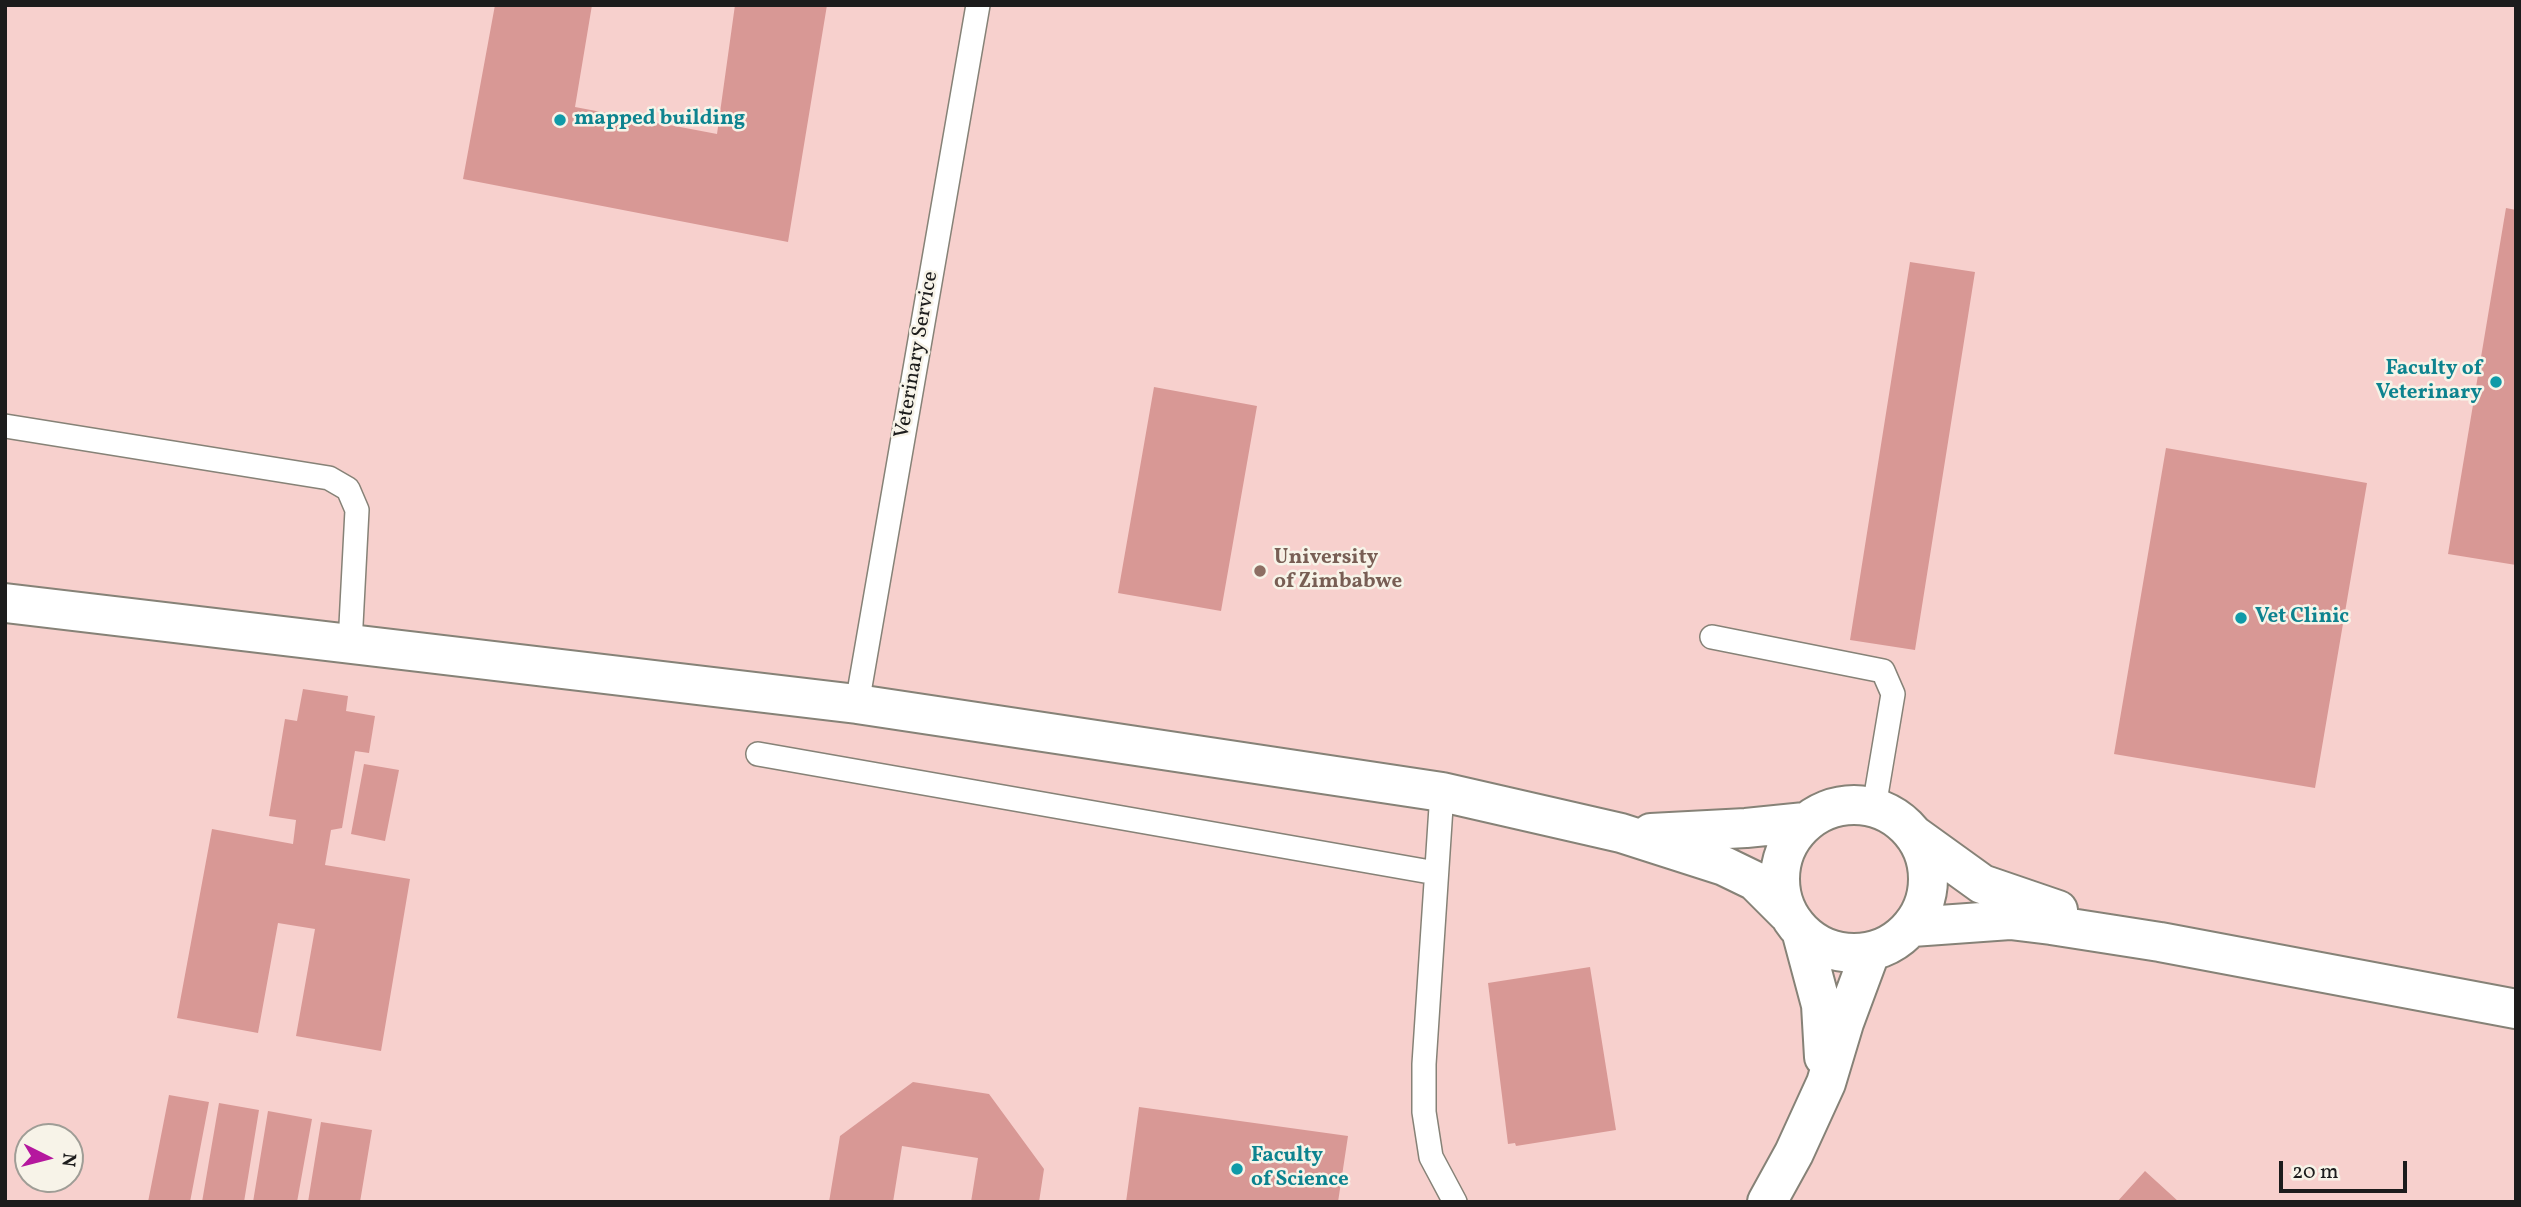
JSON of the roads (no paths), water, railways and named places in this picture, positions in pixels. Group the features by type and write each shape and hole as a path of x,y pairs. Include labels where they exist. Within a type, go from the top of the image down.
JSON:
{"street":[{"path":"5,603 857,704 1442,792 1621,833 1724,866 1755,881 1794,923 1822,947 1845,954 1870,953 1893,944 1912,927 1924,906 1928,882 1925,857 1914,835"},
{"path":"1826,1083 1821,1005 1794,923 1780,890 1780,865 1789,842 1805,822 1826,809 1850,804 1874,807 1897,818 1914,835 1982,884 2160,942"},
{"path":"1621,833 1676,833 1805,822"},
{"path":"1912,927 2010,920 2160,942 2516,1009"},
{"path":"1773,1200 1826,1083 1844,1023 1870,953"}],"lane":[{"name":"Veterinary Service","path":"857,704 978,5"},
{"path":"5,426 329,478 348,489 357,510 350,644"},
{"path":"1712,637 1883,671 1892,694 1874,807"},
{"path":"758,754 1436,873"},
{"path":"1442,792 1424,1064 1424,1112 1432,1157 1455,1202"}],"place":[{"name":"mapped building","path":"560,120"},
{"name":"Faculty of Veterinary","path":"2496,382"},
{"name":"University of Zimbabwe","path":"1260,571"},
{"name":"Vet Clinic","path":"2241,618"},
{"name":"Faculty of Science","path":"1237,1169"}]}
